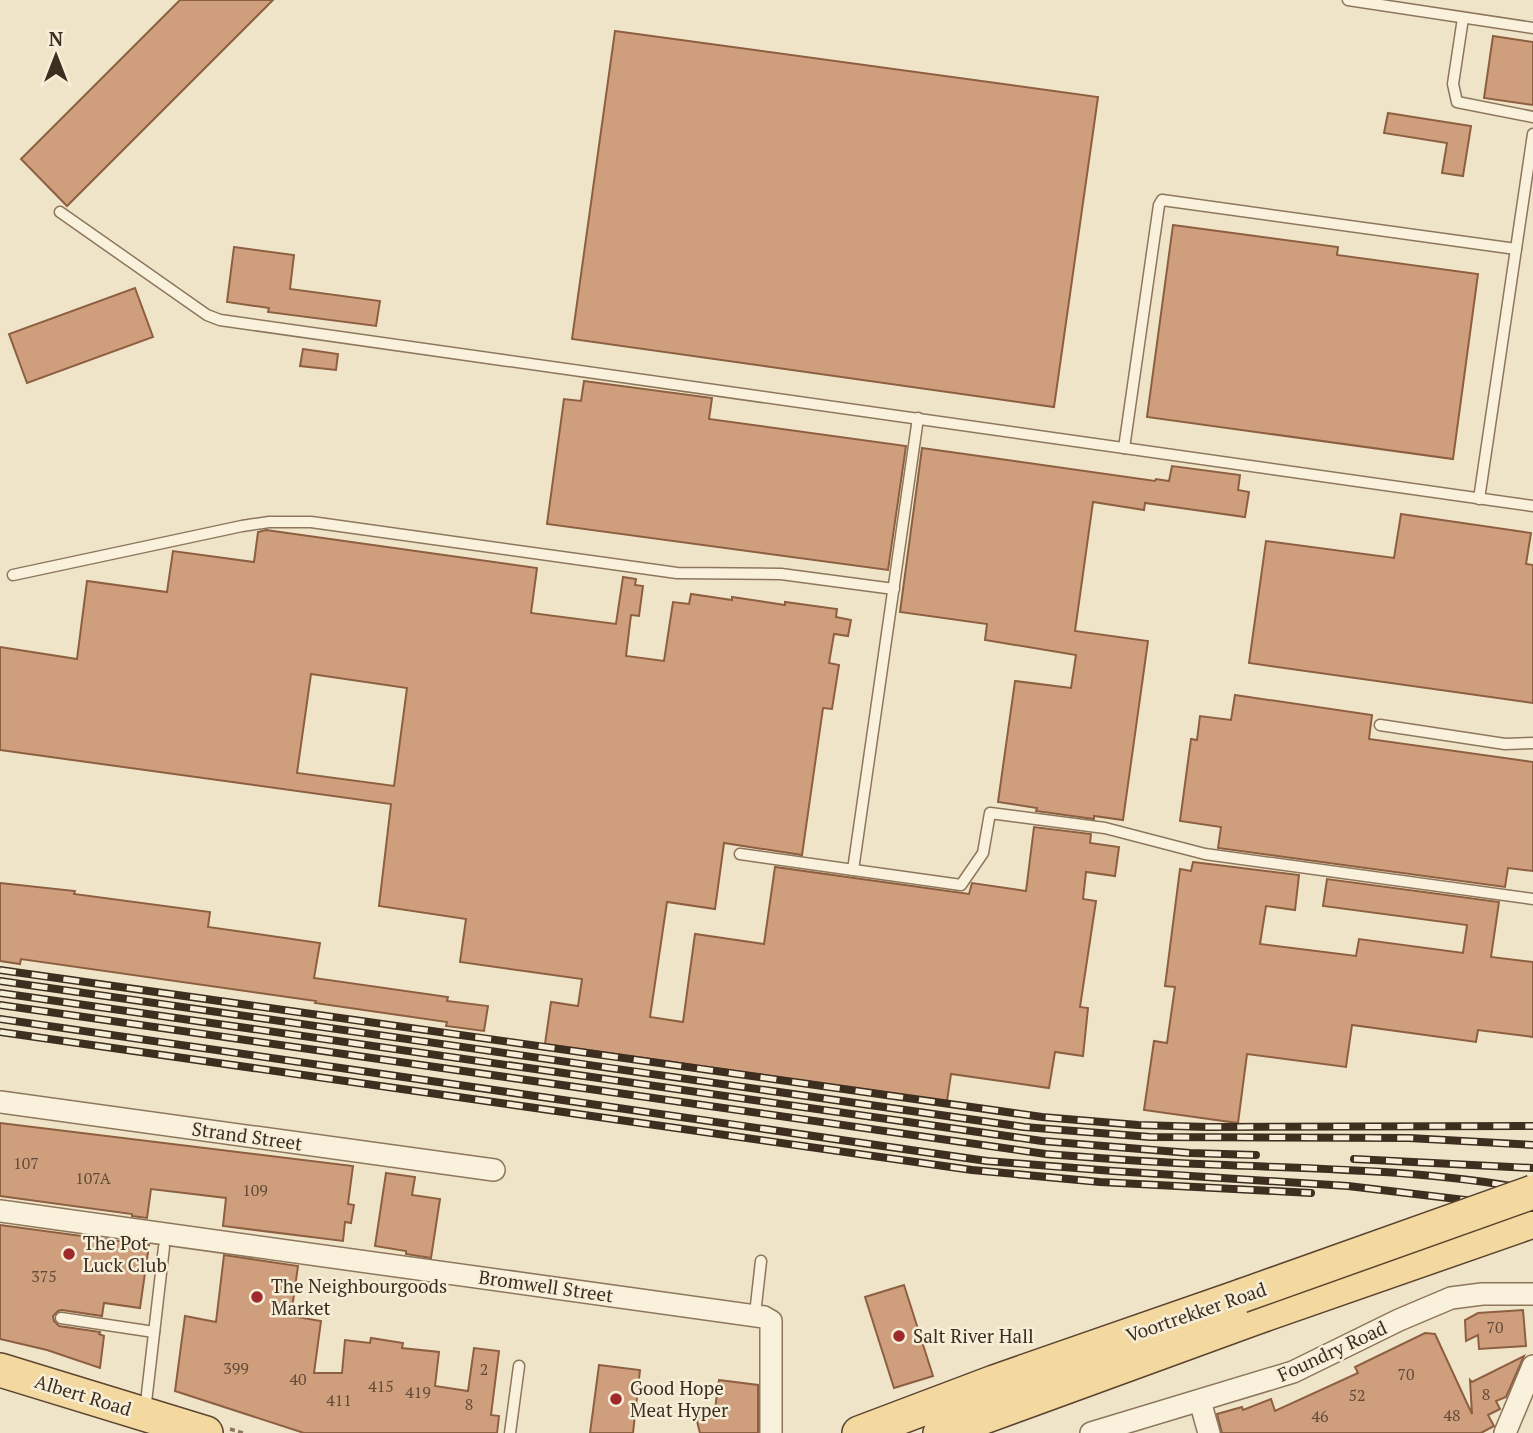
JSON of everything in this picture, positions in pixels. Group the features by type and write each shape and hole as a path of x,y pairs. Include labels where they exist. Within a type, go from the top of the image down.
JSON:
{"main road":[{"name":"Voortrekker Road","path":"859,1433 994,1382 1533,1192"},
{"name":"Voortrekker Road","path":"940,1433 1533,1221"},
{"name":"Albert Road","path":"0,1370 206,1433"}],"street":[{"name":"Strand Street","path":"0,1102 494,1170"},
{"name":"Bromwell Street","path":"0,1211 755,1314"},
{"name":"Foundry Road","path":"1091,1433 1293,1372 1399,1320 1451,1298 1482,1294 1533,1294"},
{"path":"755,1314 771,1321 771,1433"},
{"path":"1504,1433 1533,1366"},
{"path":"1200,1401 1209,1433"}],"lane":[{"path":"1348,0 1533,28"},
{"path":"1463,18 1453,84 1457,102 1533,117"},
{"path":"1479,499 1533,134"},
{"path":"1124,448 1159,205 1163,200 1516,249"},
{"path":"60,212 207,315 220,320 1533,506"},
{"path":"853,870 918,418"},
{"path":"13,575 242,526 285,521 311,522 677,573 781,574 894,589"},
{"path":"1380,725 1505,744 1533,743"},
{"path":"740,855 961,885 983,853 990,813 1105,828 1205,854 1533,900"},
{"path":"144,1413 164,1247"},
{"path":"755,1314 761,1261"},
{"path":"61,1318 154,1332"},
{"path":"510,1433 519,1366"}],"building":[{"path":"180,0 273,0 67,206 21,159"},
{"path":"615,31 1098,97 1054,407 572,339"},
{"path":"1493,36 1533,42 1533,105 1484,98"},
{"path":"1388,113 1471,126 1463,176 1442,173 1447,143 1384,133"},
{"path":"1173,225 1338,247 1337,255 1478,274 1453,459 1147,417"},
{"path":"234,247 294,255 290,289 380,301 376,326 268,312 269,308 227,302"},
{"path":"135,288 153,337 27,383 9,334"},
{"path":"303,349 338,354 336,370 300,366"},
{"path":"584,381 712,398 709,419 906,446 888,570 547,524 564,399 581,401"},
{"path":"922,448 1155,481 1169,481 1172,466 1240,475 1238,490 1249,492 1245,517 1145,503 1144,510 1093,502 1075,631 1148,641 1123,820 1036,811 1037,808 998,802 1015,681 1071,688 1076,655 985,640 987,624 900,612"},
{"path":"1401,514 1531,533 1526,564 1533,565 1533,703 1249,663 1266,541 1394,558"},
{"path":"266,530 537,568 531,613 616,624 623,577 636,579 635,585 643,586 639,616 631,615 626,656 664,661 673,602 689,604 691,594 837,609 836,617 851,620 848,636 834,634 829,663 839,665 832,709 823,708 802,855 724,843 715,909 667,902 650,1017 683,1022 695,934 764,944 775,867 969,894 972,883 1026,891 1034,827 1091,834 1090,843 1119,847 1115,876 1086,872 1083,899 1096,901 1080,1007 1088,1008 1083,1056 1055,1052 1049,1088 951,1074 947,1101 545,1044 551,1002 578,1006 582,979 460,962 466,919 379,906 391,804 0,750 0,647 77,659 87,581 167,592 173,551 254,562 258,532","holes":["311,674 407,688 394,786 297,773"]},
{"path":"1235,695 1372,715 1369,739 1533,762 1533,871 1508,868 1505,887 1218,848 1221,827 1180,821 1191,739 1197,740 1200,716 1231,720"},
{"path":"1193,862 1299,875 1295,910 1266,906 1260,944 1356,956 1359,939 1463,953 1467,925 1323,906 1327,879 1499,902 1491,957 1533,962 1533,1037 1478,1030 1476,1042 1352,1025 1346,1067 1247,1054 1238,1123 1144,1110 1154,1041 1167,1043 1175,987 1165,986 1180,869 1191,871"},
{"path":"0,883 75,891 74,894 210,912 208,927 320,943 314,978 448,997 447,1001 488,1006 484,1031 446,1026 447,1022 315,1003 316,1001 21,959 20,964 0,961"},
{"path":"0,1123 353,1166 348,1204 354,1205 351,1223 345,1222 343,1241 223,1226 226,1198 151,1189 147,1218 0,1196"},
{"path":"386,1173 415,1177 412,1195 440,1199 431,1258 375,1246"},
{"path":"0,1225 149,1245 140,1308 104,1303 102,1316 62,1310 53,1316 59,1326 100,1332 99,1334 104,1336 100,1368 47,1350 0,1339"},
{"path":"224,1255 298,1266 291,1316 321,1321 314,1373 342,1373 345,1340 370,1343 371,1338 403,1343 402,1348 439,1352 435,1386 468,1391 474,1348 499,1351 491,1415 499,1416 497,1433 304,1433 175,1391 185,1316 216,1322"},
{"name":"Salt River Hall","path":"904,1285 933,1376 894,1388 865,1297"},
{"path":"1523,1310 1526,1346 1479,1349 1478,1335 1466,1341 1465,1320 1478,1313"},
{"path":"1425,1333 1435,1334 1472,1414 1470,1380 1472,1382 1524,1356 1506,1397 1496,1401 1500,1409 1488,1415 1494,1426 1481,1433 1222,1433 1217,1414 1242,1407 1243,1410 1271,1399 1275,1411 1358,1373 1355,1367"},
{"name":"Good Hope Meat Hyper","path":"599,1365 640,1370 633,1433 590,1433"},
{"path":"719,1380 758,1385 758,1433 700,1433 693,1406 715,1409"}],"railway":[{"path":"0,970 1042,1117 1138,1125 1208,1127 1533,1126"},
{"path":"0,981 1024,1127 1150,1137 1409,1138 1533,1145"},
{"path":"0,993 1042,1141 1190,1153 1256,1155"},
{"path":"0,1005 1046,1154 1409,1174 1533,1190"},
{"path":"0,1019 987,1161 1348,1186 1533,1208"},
{"path":"0,1032 972,1170 1100,1182 1311,1193"},
{"path":"1354,1159 1533,1168"}],"place":[{"name":"The Pot Luck Club","path":"69,1254"},
{"name":"The Neighbourgoods Market","path":"257,1297"},
{"name":"Salt River Hall","path":"899,1336"},
{"name":"Good Hope Meat Hyper","path":"616,1399"}]}
